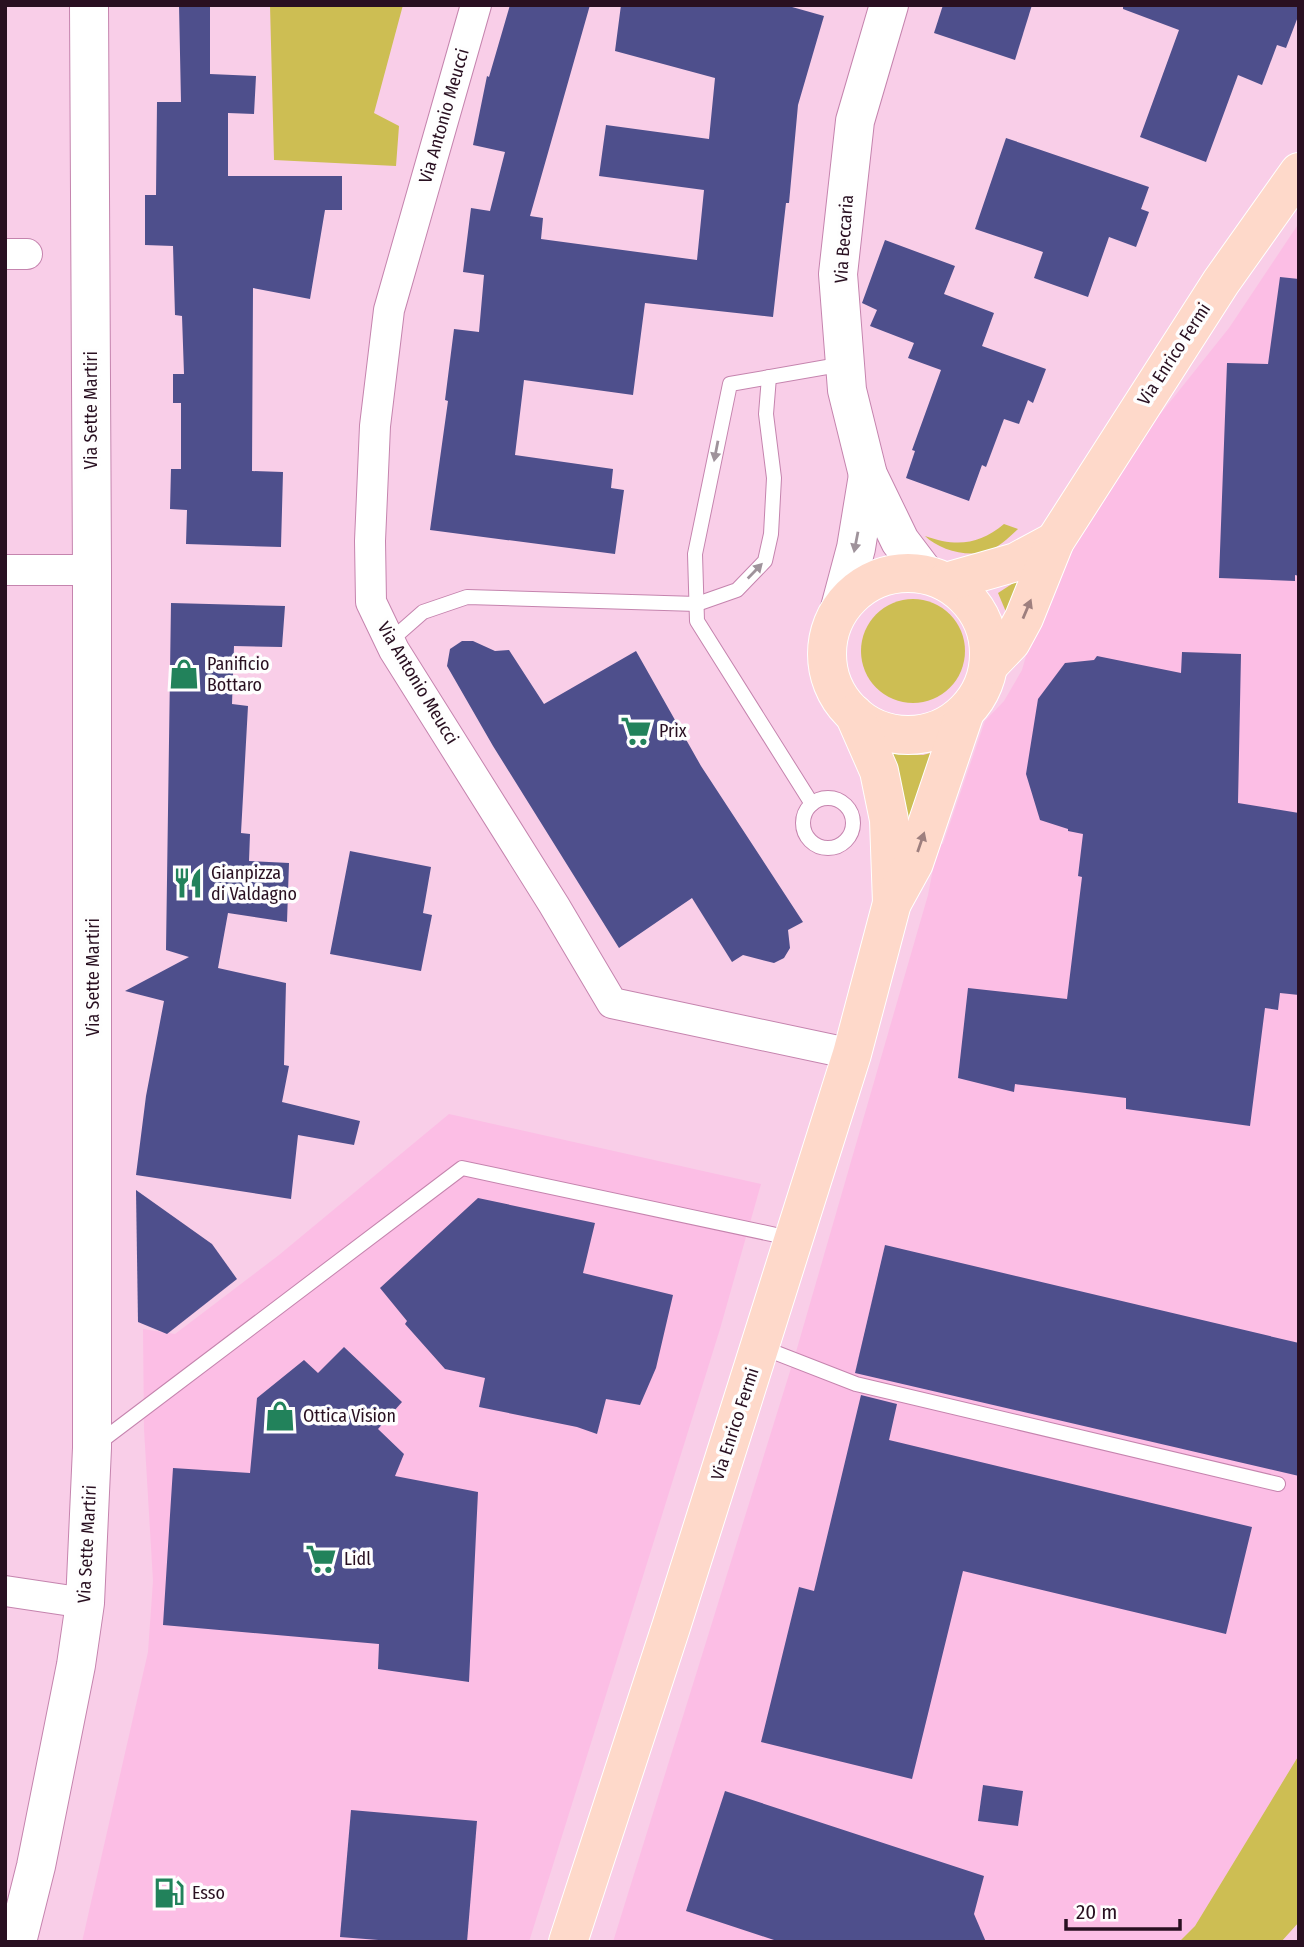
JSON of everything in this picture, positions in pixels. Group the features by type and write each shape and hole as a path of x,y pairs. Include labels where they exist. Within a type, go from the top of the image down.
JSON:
{"main road":[{"name":"Via Sette Martiri","path":"17,1942 36,1866 76,1665 85,1603 92,1448 89,5"},
{"name":"Via Beccaria","path":"889,5 855,121 838,274 847,390 868,475 900,541 935,578"},
{"name":"Via Enrico Fermi","path":"989,666 1011,642 1024,618 1055,541 1221,282 1299,172"},
{"name":"Via Beccaria","path":"840,608 856,548 868,475"},
{"name":"Via Enrico Fermi","path":"935,578 1016,562 1055,541"},
{"path":"903,573 935,578 964,594 983,619 988,638 989,666 981,693 964,715 940,730 913,736 887,734 863,723 844,706 831,683 826,657 829,631 840,608 858,589 881,577 903,573"},
{"name":"Via Enrico Fermi","path":"854,714 879,771 889,820 892,904"},
{"name":"Via Enrico Fermi","path":"568,1942 852,1054 892,904 914,863 964,715"}],"street":[{"name":"Via Antonio Meucci","path":"476,5 389,310 375,426 370,541 371,601 390,641 612,1003 852,1054"},
{"path":"5,570 92,570"},
{"path":"5,1591 85,1603"}],"lane":[{"path":"812,804 696,621 695,554 730,384 845,364"},
{"path":"390,641 423,612 467,597 697,604 737,590 765,561 771,534 774,478 766,414 769,377"},
{"path":"92,1448 462,1168 793,1239"},
{"path":"760,1346 856,1384 1278,1484"}],"shaded area":[{"path":"270,5 403,5 374,113 399,126 396,166 274,160"},
{"path":"1299,223 1299,1755 1195,1926 1179,1942 613,1942 796,1352 928,895 938,843 943,844 985,721 1004,701 1022,670 1028,649 1031,616 1130,452 1229,328"},
{"path":"1004,524 1018,529 1002,543 984,552 952,551 925,536 947,542 967,542 985,536"},
{"path":"1024,576 1009,619 998,593"},
{"path":"913,599 933,603 950,614 961,631 965,651 961,671 950,688 933,699 913,703 893,699 876,688 865,671 861,651 865,631 876,614 893,603"},
{"path":"945,749 912,839 893,753 923,755"},
{"path":"449,1114 761,1184 720,1329 529,1942 82,1942 148,1652 153,1581 144,1429 143,1329 175,1334 279,1255"},
{"path":"1299,1755 1299,1922 1281,1942 1179,1942 1195,1926"}],"building":[{"path":"179,5 210,5 210,74 256,76 254,114 228,113 228,176 342,176 342,210 325,210 310,299 253,288 252,471 283,472 281,547 186,544 187,510 170,509 171,469 181,469 181,403 173,403 173,374 184,374 182,316 175,315 173,246 145,245 145,195 156,195 157,102 181,102"},
{"path":"510,5 590,5 530,216 543,218 541,239 697,260 704,190 599,176 606,125 709,139 715,78 615,51 621,5 785,5 824,16 798,105 789,203 786,203 773,317 645,303 633,395 524,380 515,455 613,469 611,488 624,490 615,554 430,530 448,401 445,400 454,329 479,332 484,275 463,272 471,208 490,211 505,152 473,145 487,76 489,77"},
{"path":"943,5 1032,5 1015,60 934,33"},
{"path":"1123,5 1299,5 1299,14 1286,48 1277,45 1262,85 1238,75 1206,162 1140,137 1179,30 1123,9"},
{"path":"1006,138 1149,187 1141,209 1149,212 1136,247 1109,237 1088,297 1034,278 1043,252 975,229"},
{"path":"885,240 955,266 944,294 994,313 982,346 1046,369 1033,403 1028,400 1019,424 1004,419 986,467 982,465 969,501 906,478 915,451 912,450 941,370 908,358 914,343 870,326 877,310 862,303"},
{"path":"1280,277 1299,279 1299,576 1295,575 1295,581 1219,578 1227,363 1268,364"},
{"path":"171,603 285,606 282,647 234,646 232,704 248,706 241,833 250,834 249,861 289,863 287,922 228,913 218,968 286,983 284,1065 289,1066 282,1102 360,1121 354,1145 298,1135 291,1199 136,1175 146,1096 164,1001 125,991 189,957 166,950"},
{"path":"462,641 473,641 495,651 509,650 544,704 636,651 701,766 803,922 788,930 790,948 784,958 774,963 743,955 732,962 692,898 619,948 493,746 447,666 450,649"},
{"path":"1182,652 1241,654 1238,803 1299,813 1299,995 1280,993 1278,1010 1265,1008 1250,1126 1126,1109 1126,1098 1015,1084 1014,1092 958,1078 968,988 1067,999 1082,877 1078,876 1083,834 1040,820 1026,774 1038,699 1065,663 1094,660 1097,656 1181,673"},
{"path":"350,851 431,867 423,913 432,915 421,971 330,954"},
{"path":"136,1190 212,1244 237,1279 167,1334 138,1322"},
{"path":"478,1198 595,1223 583,1273 673,1295 656,1368 640,1405 606,1399 597,1434 577,1427 479,1407 485,1378 445,1369 405,1324 407,1321 380,1288"},
{"path":"885,1245 1299,1343 1299,1476 855,1373"},
{"name":"Lidl","path":"344,1347 402,1402 378,1429 404,1454 395,1476 478,1492 469,1682 378,1669 379,1644 163,1625 173,1468 250,1473 257,1398 304,1360 318,1373"},
{"path":"861,1395 897,1404 889,1440 1252,1527 1226,1634 963,1571 912,1779 761,1742 799,1587 814,1591"},
{"path":"983,1785 1023,1791 1018,1826 978,1821"},
{"path":"725,1791 984,1876 974,1914 986,1942 780,1942 686,1911"},
{"path":"351,1810 477,1821 467,1942 404,1942 340,1937"}],"place":[{"name":"Panificio Bottaro","path":"184,674"},
{"name":"Prix","path":"636,731"},
{"name":"Gianpizza di Valdagno","path":"188,883"},
{"name":"Ottica Vision","path":"280,1416"},
{"name":"Lidl","path":"321,1559"},
{"name":"Esso","path":"169,1893"}]}
